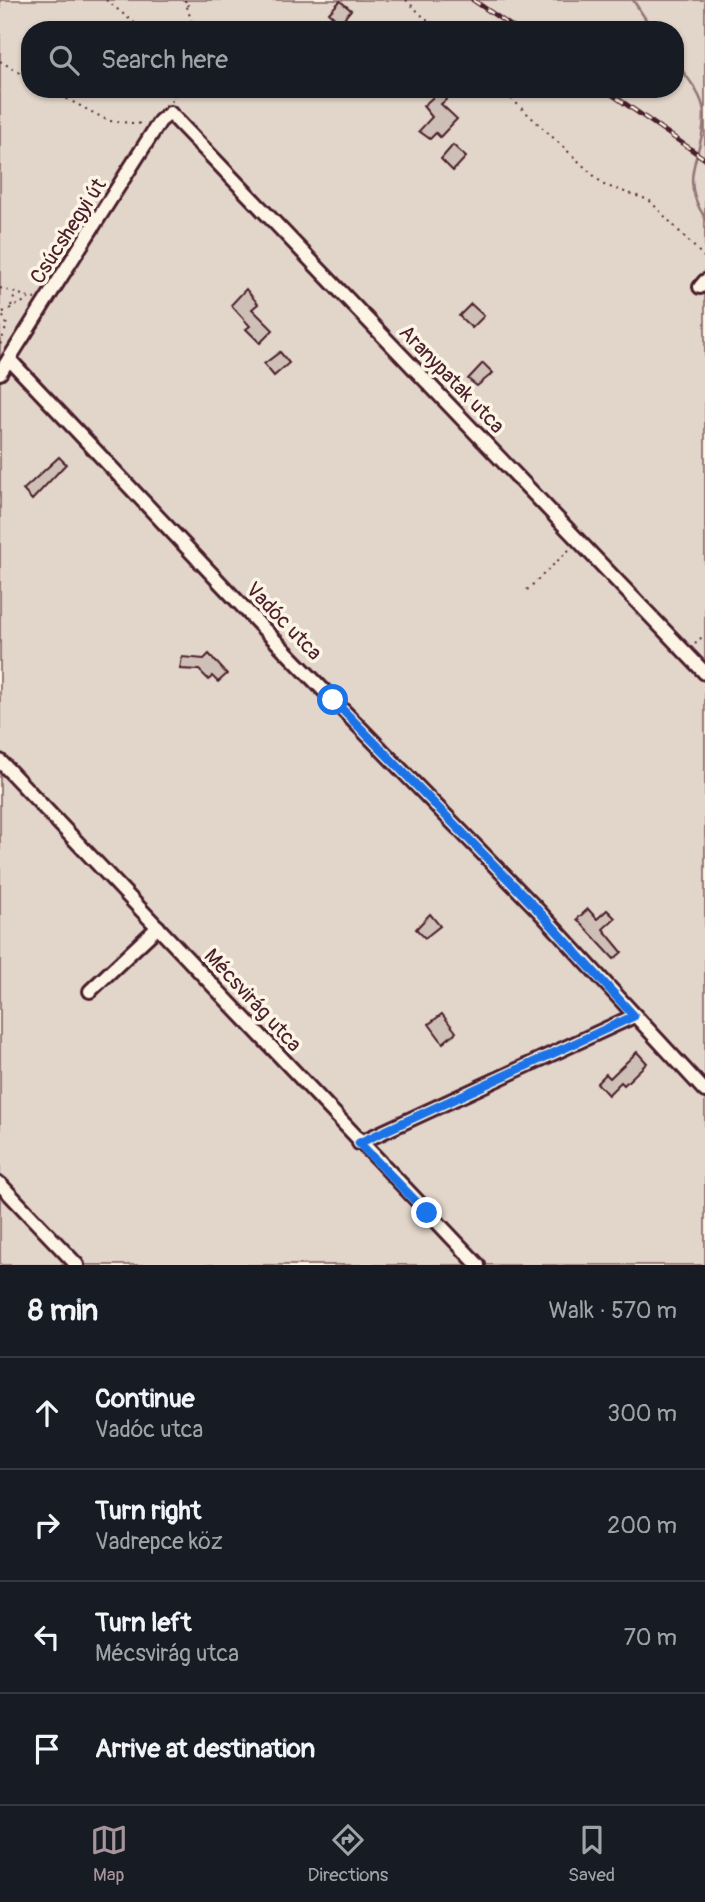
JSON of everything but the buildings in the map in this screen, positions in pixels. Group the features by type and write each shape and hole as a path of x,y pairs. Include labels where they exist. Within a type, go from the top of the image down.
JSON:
{"street":[{"name":"Csúcshegyi út","path":"0,373 165,117"},
{"name":"Aranypatak utca","path":"165,117 580,540 705,673"},
{"name":"Vadóc utca","path":"9,359 260,624 535,907 705,1091"},
{"name":"Mécsvirág utca","path":"0,761 359,1143 478,1265"},
{"path":"90,991 158,927"},
{"path":"359,1143 634,1016"},
{"path":"0,1184 77,1265"}],"path":[{"path":"106,0 132,21"},
{"path":"185,0 192,21"},
{"path":"188,7 190,0"},
{"path":"406,0 428,21"},
{"path":"0,61 21,74"},
{"path":"65,98 109,121 135,125 165,117 173,98"},
{"path":"510,98 597,180 610,188 649,200 705,258"},
{"path":"699,251 705,247"},
{"path":"0,288 46,300"},
{"path":"11,307 15,293"},
{"path":"0,345 6,332 1,312 31,298"},
{"path":"527,590 580,540"},
{"path":"699,640 705,634"}],"shaded area":[{"path":"0,0 705,0 705,1265 0,1265"}],"waterway":[{"path":"633,0 647,21"},
{"path":"684,74 703,106 703,128 692,176 697,202 705,218"}],"railway":[{"path":"473,0 504,21"},
{"path":"617,98 705,159"}],"route":[{"path":"333,700 535,907 634,1016 359,1143 427,1213"}]}
